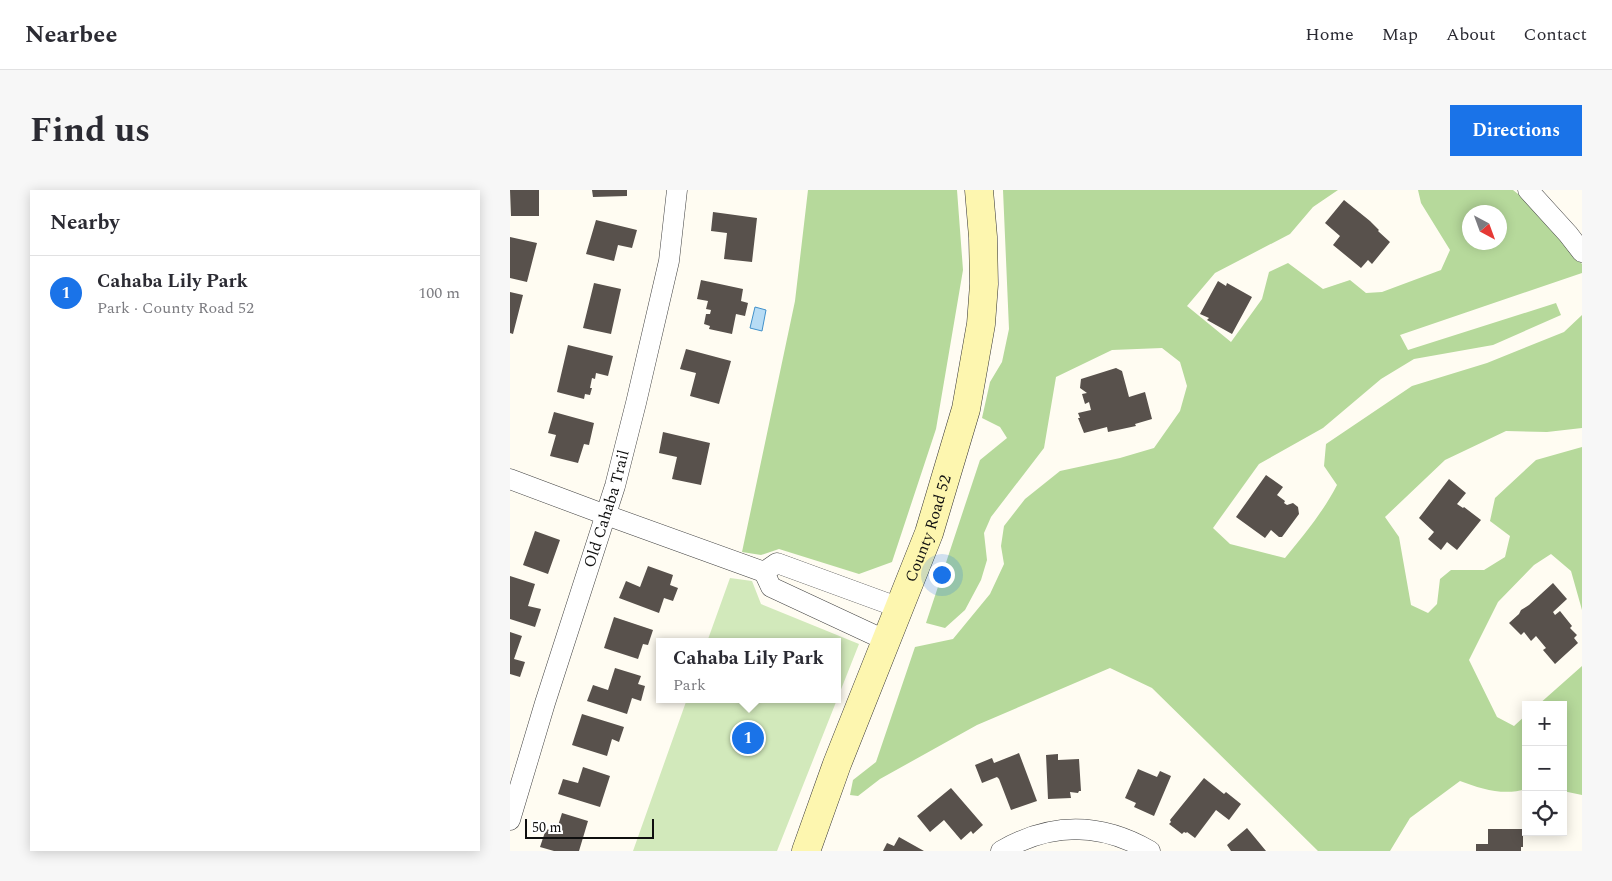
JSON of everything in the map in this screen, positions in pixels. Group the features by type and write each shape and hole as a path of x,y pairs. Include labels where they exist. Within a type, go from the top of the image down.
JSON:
{"main road":[{"name":"County Road 52","path":"806,851 837,764 930,532 966,409 981,324 984,284 980,190"}],"street":[{"name":"Old Cahaba Trail","path":"510,820 606,516 636,403 669,260 677,190"},
{"path":"1528,190 1582,252"},
{"path":"510,479 606,516 764,572 771,587 887,641"},
{"path":"764,572 777,563 900,608"},
{"path":"1001,851 1031,836 1048,831 1066,829 1084,829 1111,834 1136,843 1150,851"}],"green space":[{"path":"808,190 957,190 963,270 936,429 892,562 859,574 779,549 761,555 742,552 795,301"},
{"path":"1003,190 1338,190 1313,207 1290,234 1215,273 1187,306 1231,342 1262,299 1269,272 1288,263 1323,289 1350,280 1366,293 1382,292 1441,270 1450,250 1421,203 1418,190 1513,190 1527,201 1582,264 1582,273 1400,335 1408,350 1556,303 1561,315 1493,345 1414,359 1381,379 1323,428 1259,464 1213,528 1230,544 1285,558 1319,514 1337,485 1324,466 1326,444 1412,386 1487,363 1564,332 1582,315 1582,428 1547,432 1506,431 1445,460 1385,517 1399,537 1411,605 1428,613 1437,604 1440,579 1451,570 1484,570 1505,557 1510,536 1490,521 1495,498 1536,460 1582,447 1582,610 1571,571 1551,554 1534,565 1498,602 1469,660 1497,717 1514,726 1522,719 1522,790 1501,792 1484,789 1460,781 1410,818 1390,851 1318,851 1152,688 1110,668 977,725 880,779 858,796 850,795 853,780 876,762 915,647 953,639 990,594 1004,564 1001,546 1004,526 1025,499 1060,471 1120,458 1154,448 1180,411 1187,386 1180,362 1162,348 1112,350 1056,377 1044,448 991,517 984,533 987,560 981,580 965,610 945,628 926,623 980,460 1007,438 1000,427 982,418 990,382 1002,362 1009,329"},
{"path":"730,578 752,581 761,604 859,644 841,689 841,638 708,638"},
{"path":"1582,666 1582,795 1567,792 1567,701 1543,701"},
{"path":"686,703 836,703 777,851 633,851"}],"water":[{"path":"755,307 766,310 762,331 750,328"}],"building":[{"path":"510,190 539,190 539,216 511,216"},
{"path":"592,190 627,190 627,196 593,197"},
{"path":"1344,200 1370,221 1390,242 1372,264 1368,260 1361,268 1333,245 1340,236 1325,223"},
{"path":"713,212 757,218 752,262 724,259 727,233 711,231"},
{"path":"596,220 637,230 632,248 618,245 614,261 586,254"},
{"path":"510,237 537,243 527,282 510,278"},
{"path":"701,280 743,289 741,301 748,303 745,316 736,314 732,334 709,329 710,326 704,324 706,314 710,314 711,310 706,309 708,301 697,299"},
{"path":"1218,281 1226,286 1227,283 1252,297 1232,334 1200,314"},
{"path":"594,283 621,289 611,334 583,328"},
{"path":"510,292 523,295 513,334 510,333"},
{"path":"568,345 613,356 608,376 596,373 595,379 592,378 590,395 585,394 584,399 557,392"},
{"path":"686,349 731,361 719,404 690,396 696,373 680,369"},
{"path":"1116,368 1122,371 1129,397 1145,392 1152,419 1135,424 1136,426 1108,432 1107,427 1084,433 1078,413 1091,410 1089,402 1085,404 1082,394 1087,393 1080,388 1081,379"},
{"path":"554,412 594,423 589,445 584,444 578,463 550,456 556,435 548,433"},
{"path":"663,432 710,443 701,485 672,479 677,457 659,453"},
{"path":"1266,475 1283,487 1277,495 1285,501 1284,503 1287,505 1293,503 1298,507 1299,514 1282,537 1279,537 1271,530 1265,538 1236,517"},
{"path":"1449,479 1466,493 1457,504 1481,520 1457,550 1447,542 1441,550 1428,539 1434,532 1419,518"},
{"path":"535,531 560,540 548,574 523,565"},
{"path":"648,566 673,575 670,585 678,588 673,601 664,598 659,613 619,598 626,581 640,587"},
{"path":"510,576 535,584 528,606 541,609 535,627 510,619"},
{"path":"1553,583 1567,599 1553,612 1555,615 1560,611 1572,626 1570,628 1577,635 1574,638 1578,643 1555,664 1543,650 1546,648 1536,636 1531,641 1524,632 1521,635 1509,623 1521,610"},
{"path":"614,617 653,630 648,645 643,644 638,659 604,648"},
{"path":"510,632 522,636 514,659 525,662 520,677 510,674"},
{"path":"615,668 641,676 638,684 645,686 641,701 632,698 627,714 587,701 593,685 608,690"},
{"path":"582,714 624,727 619,742 612,739 607,756 572,745"},
{"path":"1019,753 1037,801 1011,810 999,779 997,777 982,783 975,765 992,758 994,763"},
{"path":"1058,754 1058,760 1079,759 1081,791 1078,793 1070,792 1071,798 1048,799 1046,755"},
{"path":"583,767 610,776 600,807 558,794 563,779 578,783"},
{"path":"1138,769 1157,777 1160,771 1171,776 1154,816 1134,807 1136,803 1125,798"},
{"path":"1204,778 1224,794 1226,792 1241,804 1229,820 1216,810 1195,838 1187,832 1182,834 1169,824 1170,820"},
{"path":"951,788 983,825 973,834 971,831 961,840 944,820 930,832 917,816"},
{"path":"562,813 588,821 579,851 554,851 540,847 546,829 556,832"},
{"path":"1247,828 1266,851 1231,851 1227,845"},
{"path":"1488,829 1522,829 1523,847 1521,847 1521,851 1476,851 1476,844 1488,844"},
{"path":"899,837 924,851 883,851 887,843 894,846"}],"place":[{"name":"Cahaba Lily Park","path":"748,738"}]}
